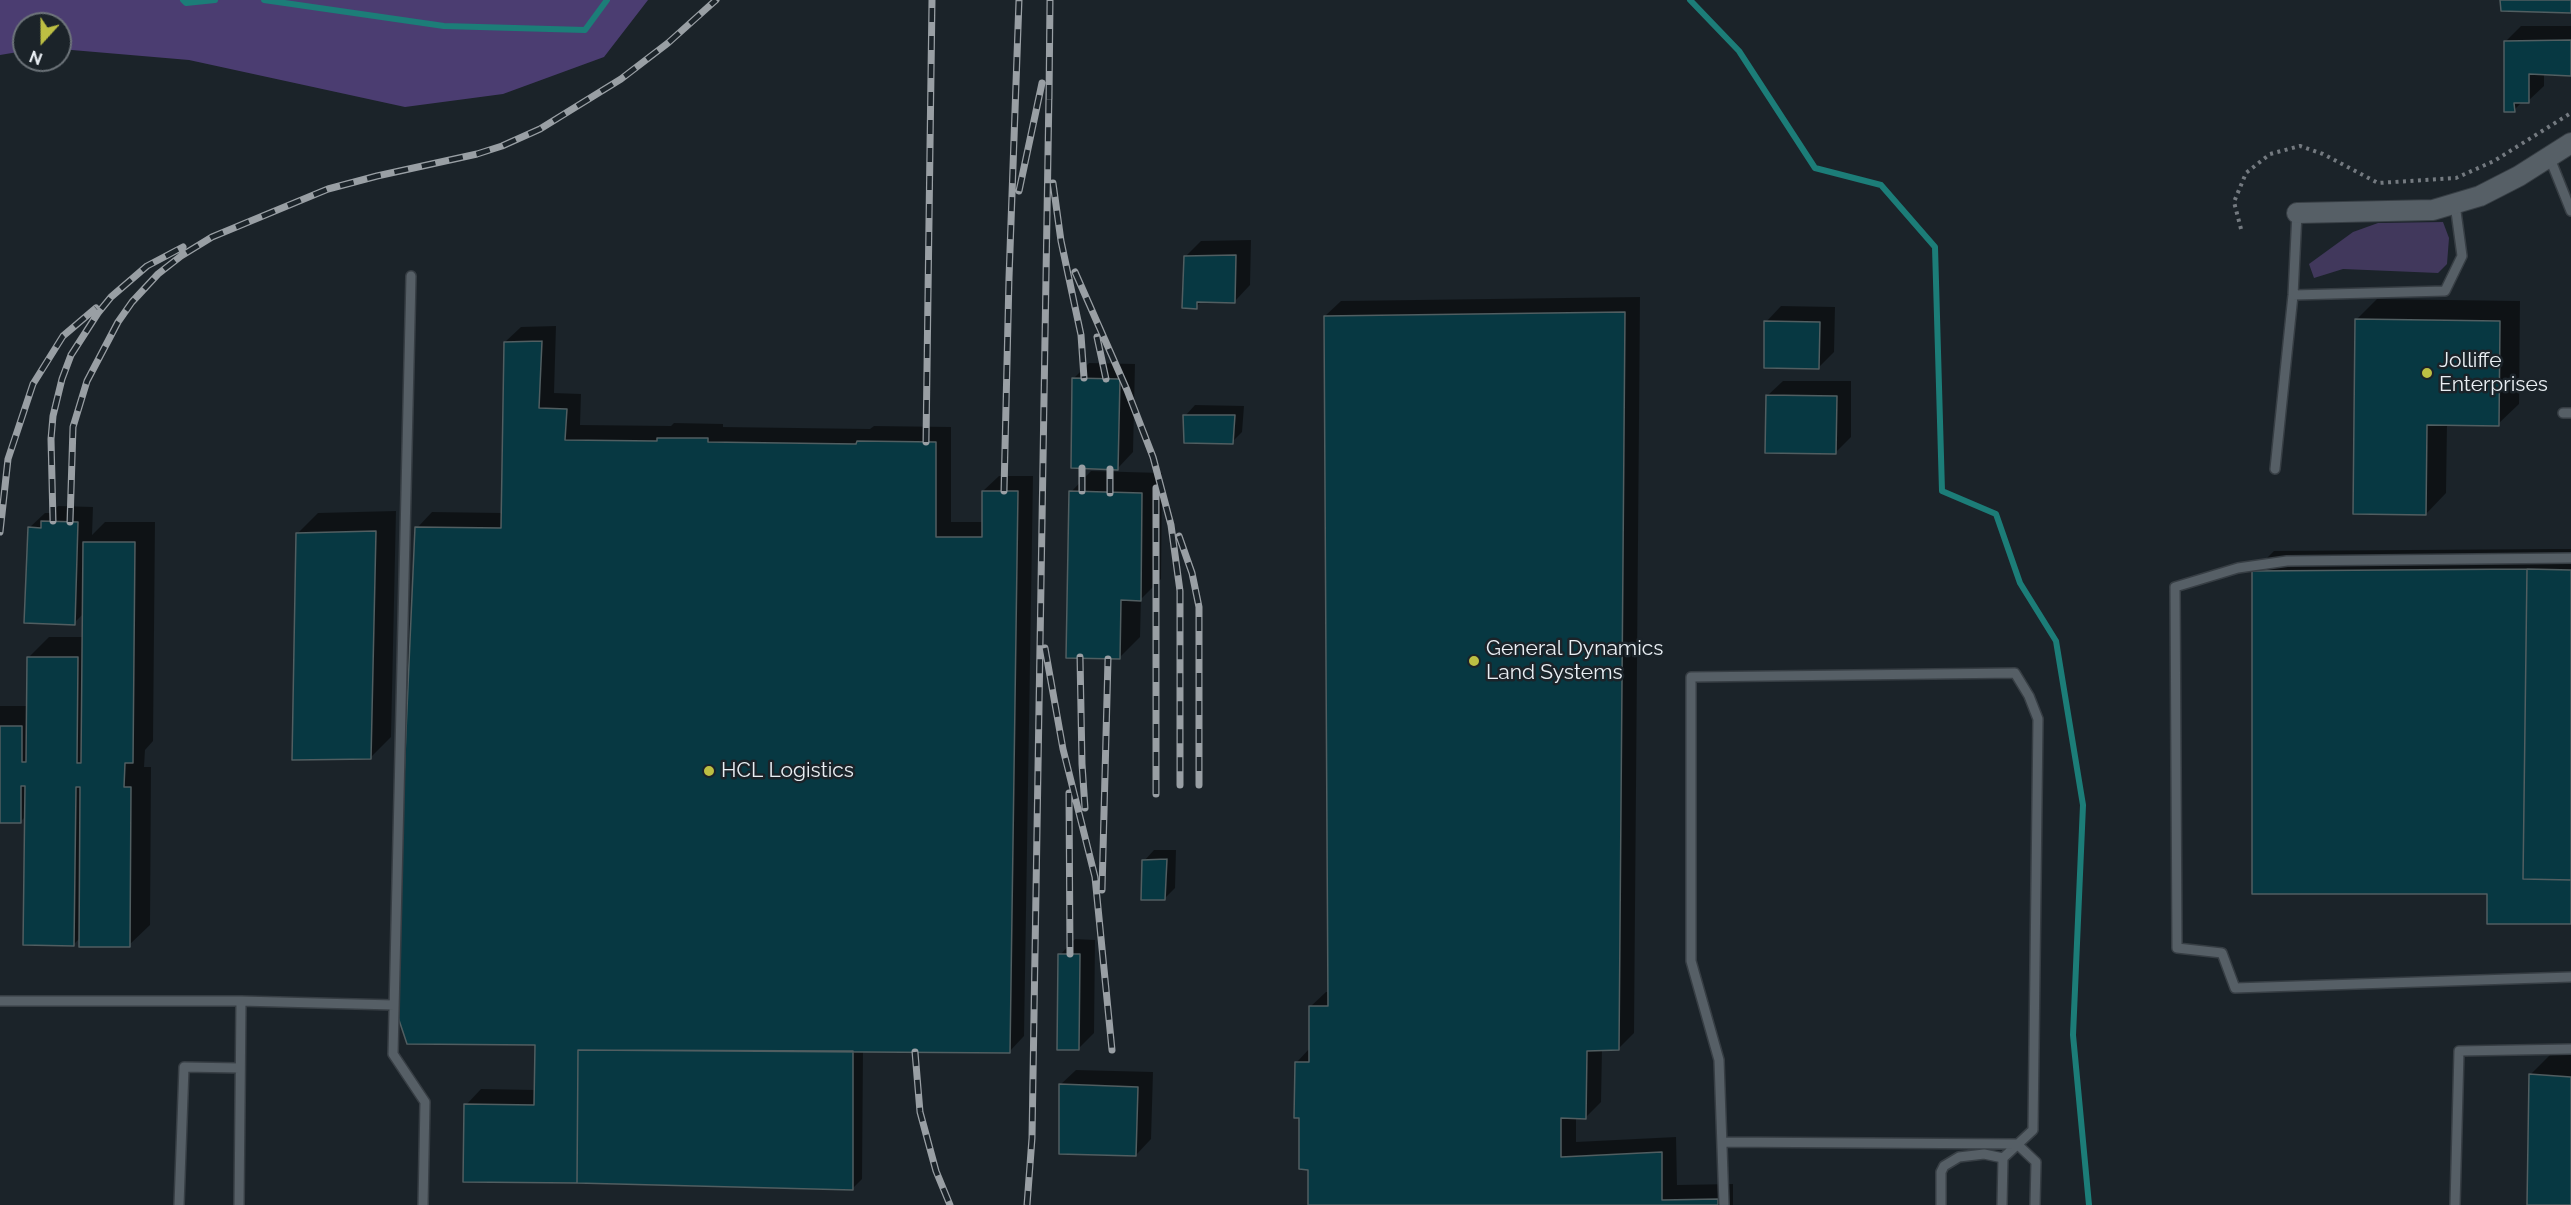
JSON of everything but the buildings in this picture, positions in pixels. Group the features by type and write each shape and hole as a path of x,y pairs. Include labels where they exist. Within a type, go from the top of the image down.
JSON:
{"street":[{"path":"2296,213 2433,210 2480,196 2571,143"}],"lane":[{"path":"2549,156 2571,211"},
{"path":"2293,295 2445,291 2462,256 2455,204"},
{"path":"2275,469 2293,295 2296,213"},
{"path":"411,276 393,1054 425,1102 423,1205"},
{"path":"2571,558 2288,561 2238,568 2175,587 2175,599 2177,948 2222,953 2235,988 2571,977"},
{"path":"1724,1205 1719,1060 1691,961 1691,677 2015,673 2029,696 2038,719 2033,1130 2003,1158 2002,1205"},
{"path":"0,1001 241,1001 394,1005"},
{"path":"239,1205 241,1001"},
{"path":"2455,1205 2458,1051 2571,1049"},
{"path":"178,1205 184,1067 240,1068"},
{"path":"1722,1142 2017,1144 2036,1162 2035,1205"},
{"path":"1941,1205 1941,1173 1944,1166 1959,1156 1984,1155 2003,1158"}],"path":[{"path":"2241,229 2234,202 2246,174 2270,154 2300,146 2323,154 2378,183 2456,178 2494,161 2571,113"}],"shaded area":[{"path":"0,0 648,0 604,57 503,94 405,107 189,60 72,50 72,12 12,12 12,53 0,55"},
{"path":"2443,222 2449,238 2447,264 2438,273 2343,269 2314,278 2309,264 2353,232 2378,223"}],"waterway":[{"path":"183,0 186,3 215,0"},
{"path":"264,0 444,26 585,30 607,0"},
{"path":"1690,0 1739,51 1815,168 1881,185 1935,247 1942,491 1996,514 2020,583 2056,641 2083,805 2073,1035 2089,1205"}],"railway":[{"path":"70,522 73,427 87,381 118,322 132,302 158,274 181,256 212,237 328,189 477,154 540,129 621,79 668,43 716,0"},
{"path":"926,442 932,0"},
{"path":"1004,491 1019,0"},
{"path":"1049,99 1050,0"},
{"path":"1019,191 1042,83"},
{"path":"1027,1205 1032,1138 1049,92"},
{"path":"1053,183 1061,241 1081,335 1084,378"},
{"path":"53,521 51,439 53,416 62,379 71,355 111,297 147,266 183,247"},
{"path":"1075,272 1127,390 1153,457 1171,525 1180,591 1180,785"},
{"path":"0,532 8,459 33,384 63,336 96,308"},
{"path":"1097,337 1106,379"},
{"path":"1082,468 1082,491"},
{"path":"1110,469 1110,493"},
{"path":"1156,488 1156,794"},
{"path":"1179,536 1192,573 1199,607 1199,785"},
{"path":"1045,648 1063,749 1095,877 1112,1050"},
{"path":"1080,657 1085,808"},
{"path":"1102,890 1108,659"},
{"path":"1069,793 1070,954"},
{"path":"915,1052 920,1112 936,1171 950,1205"}],"place":[{"name":"Jolliffe Enterprises","path":"2427,373"},
{"name":"General Dynamics Land Systems","path":"1474,661"},
{"name":"HCL Logistics","path":"709,771"}]}
